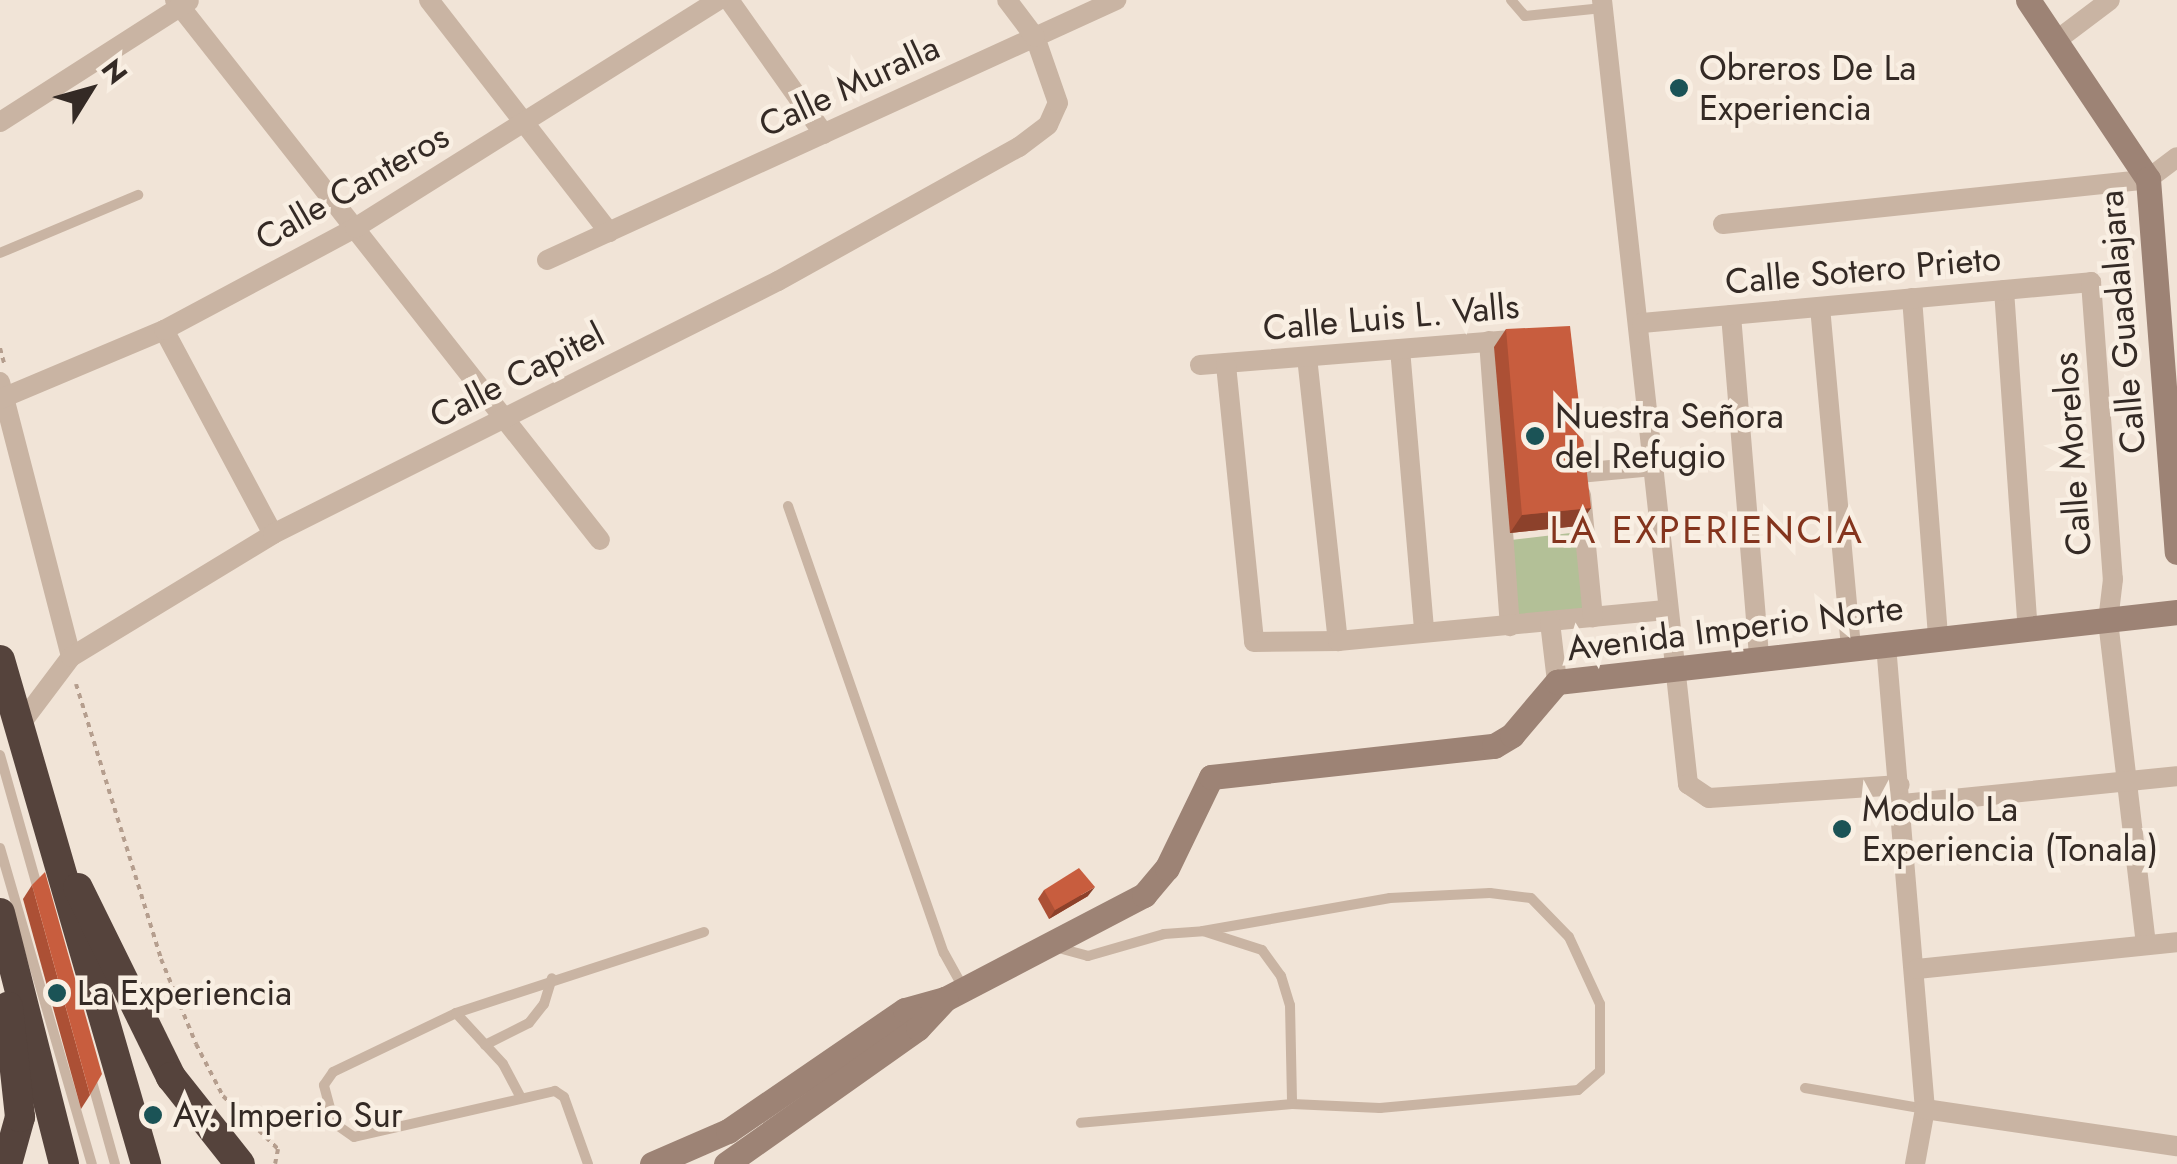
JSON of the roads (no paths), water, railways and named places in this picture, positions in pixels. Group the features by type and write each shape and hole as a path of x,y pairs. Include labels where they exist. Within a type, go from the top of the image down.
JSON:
{"highway":[{"path":"0,660 146,1164"},
{"path":"55,853 94,915 171,1077 240,1164"},
{"path":"0,913 64,1164"},
{"path":"0,934 20,1117 7,1164"}],"street":[{"path":"429,0 609,232"},
{"name":"Calle Canteros","path":"4,393 164,330 354,228 719,0"},
{"path":"729,0 824,134"},
{"path":"1007,0 1035,37"},
{"name":"Calle Muralla","path":"547,260 1116,0"},
{"name":"Calle Guadalajara","path":"2028,0 2148,179 2176,536"},
{"path":"2056,40 2110,0"},
{"path":"0,122 182,2 600,540"},
{"path":"1603,4 1642,324 1666,610 1688,784 1696,794 1901,794 2177,776"},
{"name":"Calle Capitel","path":"18,726 70,656 273,534 778,281 1019,147 1048,126 1058,103 1035,37"},
{"path":"1724,224 2148,179 2177,158"},
{"name":"Calle Sotero Prieto","path":"1642,324 2091,282"},
{"name":"Calle Morelos","path":"2091,282 2114,579 2108,621 2146,945"},
{"path":"2004,290 2028,629"},
{"path":"1912,298 1938,639"},
{"path":"1820,307 1851,648"},
{"path":"1732,315 1758,658"},
{"path":"164,330 273,534"},
{"name":"Calle Luis L. Valls","path":"1200,365 1549,337"},
{"path":"1489,341 1510,626"},
{"path":"1400,348 1424,631"},
{"path":"1307,356 1338,641"},
{"path":"1226,365 1254,642 1338,641 1666,610"},
{"path":"4,393 70,656"},
{"path":"1594,617 1578,464 1653,466"},
{"name":"Avenida Imperio Norte","path":"954,993 1052,946 1157,883 1211,777 1494,746 1512,735 1557,682 2177,612"},
{"path":"1550,622 1557,682"},
{"path":"1886,644 1926,1109 1915,1164"},
{"path":"1917,970 2177,942"},
{"path":"652,1164 728,1131 906,1010 954,993"},
{"path":"726,1164 918,1028 954,993"},
{"path":"1926,1109 2177,1146"}],"lane":[{"path":"1511,0 1526,16 1603,4"},
{"path":"0,253 138,194"},
{"path":"788,506 944,953 954,993"},
{"path":"0,755 42,904"},
{"path":"0,848 92,1164"},
{"path":"1052,946 1088,956 1164,934 1390,898 1490,893 1531,898 1569,937 1600,1004 1600,1071 1578,1090 1380,1108 1292,1104 1081,1123"},
{"path":"1203,930 1262,950 1281,976 1295,1063 1292,1104"},
{"path":"588,1164 562,1095 521,1098 363,1136 334,1123 323,1094 326,1078 456,1013 552,978 704,932"},
{"path":"485,1045 528,1023 544,1004 552,978"},
{"path":"456,1013 485,1045 521,1098"},
{"path":"89,1071 115,1164"},
{"path":"1805,1088 1926,1109"}],"place":[{"name":"Obreros De La Experiencia","path":"1679,88"},
{"name":"Nuestra Señora del Refugio","path":"1535,436"},
{"name":"Modulo La Experiencia (Tonala)","path":"1842,829"},
{"name":"La Experiencia","path":"57,993"},
{"name":"Av. Imperio Sur","path":"153,1115"}],"district":[{"name":"LA EXPERIENCIA","path":"1707,530"}]}
